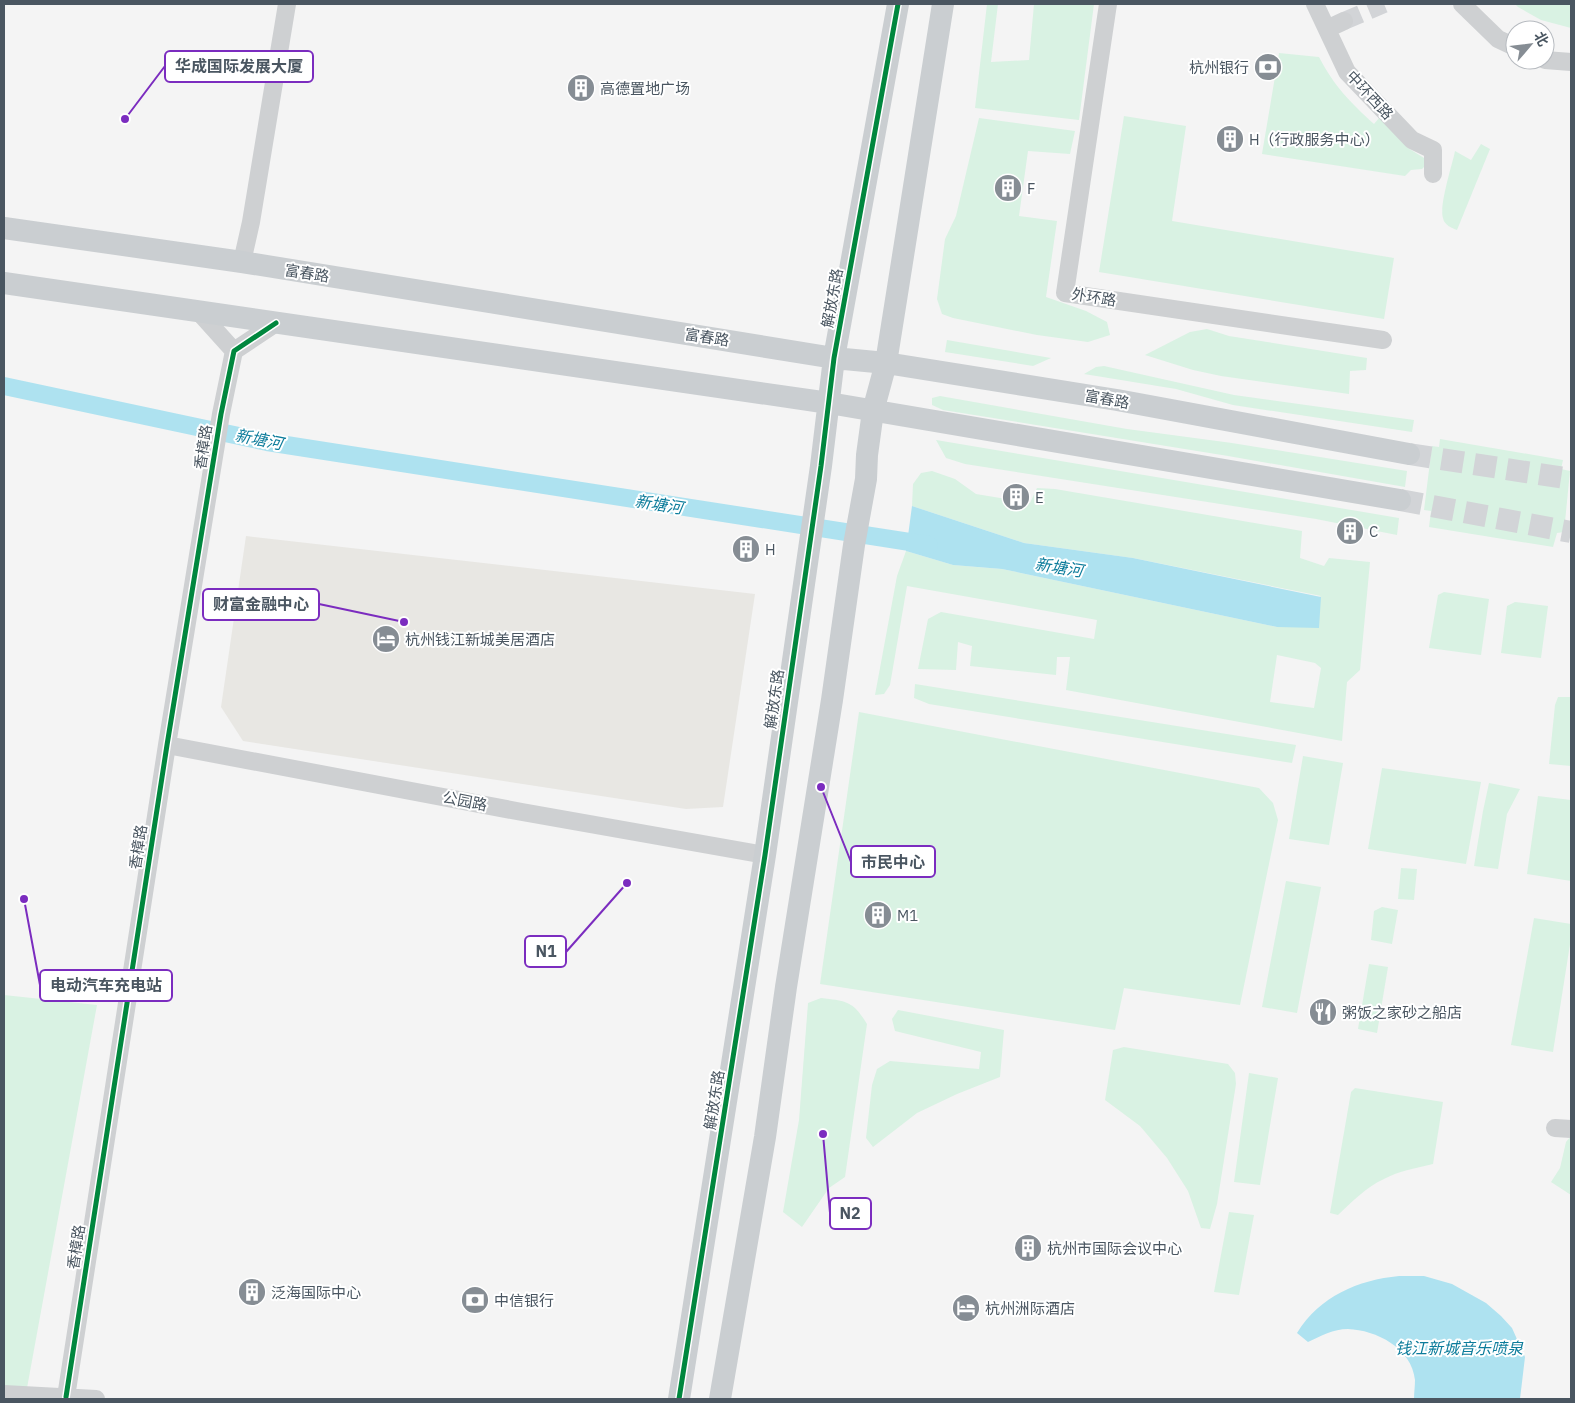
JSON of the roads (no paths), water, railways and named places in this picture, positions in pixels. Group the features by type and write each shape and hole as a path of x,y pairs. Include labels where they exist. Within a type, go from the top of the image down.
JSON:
{"main road":[{"name":"解放东路","path":"679,1399 765,855 821,466 834,358 898,4"},
{"path":"720,1399 765,1137 786,987 832,700 854,545 866,479 873,411 886,363 943,4"},
{"name":"富春路","path":"4,228 242,262 834,358 886,363 1117,400 1409,454"},
{"path":"4,284 829,403 1400,500"}],"street":[{"path":"242,262 251,222 288,4"},
{"name":"外环路","path":"1108,4 1065,293 1383,340"},
{"name":"中环西路","path":"1315,4 1347,72 1412,140 1433,150 1433,174"},
{"path":"1462,4 1498,39 1505,42"},
{"path":"1327,29 1344,21"},
{"path":"1555,61 1571,62"},
{"path":"198,311 234,352 276,323"},
{"name":"香樟路","path":"66,1397 166,745 221,414 234,352"},
{"name":"公园路","path":"166,745 765,855"},
{"path":"4,1394 96,1399"}],"water":[{"path":"912,506 1024,543 1133,558 1321,597 1319,628 1277,627 1002,569 953,565 906,551"},
{"name":"钱江新城音乐喷泉","path":"1399,1276 1424,1276 1452,1284 1486,1303 1501,1316 1512,1328 1525,1357 1520,1399 1414,1399 1415,1380 1407,1359 1400,1350 1381,1337 1359,1330 1343,1329 1327,1333 1308,1342 1297,1333 1317,1309 1341,1292 1369,1281"}],"waterway":[{"name":"新塘河","path":"4,386 267,442 929,545"}],"tunnel":[{"path":"1344,21 1384,4"},
{"path":"1409,454 1571,479"},
{"path":"1400,500 1571,532"}],"place":[{"name":"杭州银行","path":"1268,67"},
{"name":"高德置地广场","path":"581,88"},
{"name":"华成国际发展大厦","path":"125,119"},
{"name":"H（行政服务中心）","path":"1230,139"},
{"name":"F","path":"1008,188"},
{"name":"E","path":"1016,497"},
{"name":"C","path":"1350,531"},
{"name":"H","path":"746,549"},
{"name":"财富金融中心","path":"404,622"},
{"name":"杭州钱江新城美居酒店","path":"386,639"},
{"name":"市民中心","path":"821,787"},
{"name":"N1","path":"627,883"},
{"name":"电动汽车充电站","path":"24,899"},
{"name":"M1","path":"878,915"},
{"name":"粥饭之家砂之船店","path":"1323,1012"},
{"name":"N2","path":"823,1134"},
{"name":"杭州市国际会议中心","path":"1028,1248"},
{"name":"泛海国际中心","path":"252,1292"},
{"name":"中信银行","path":"475,1300"},
{"name":"杭州洲际酒店","path":"966,1308"}]}
